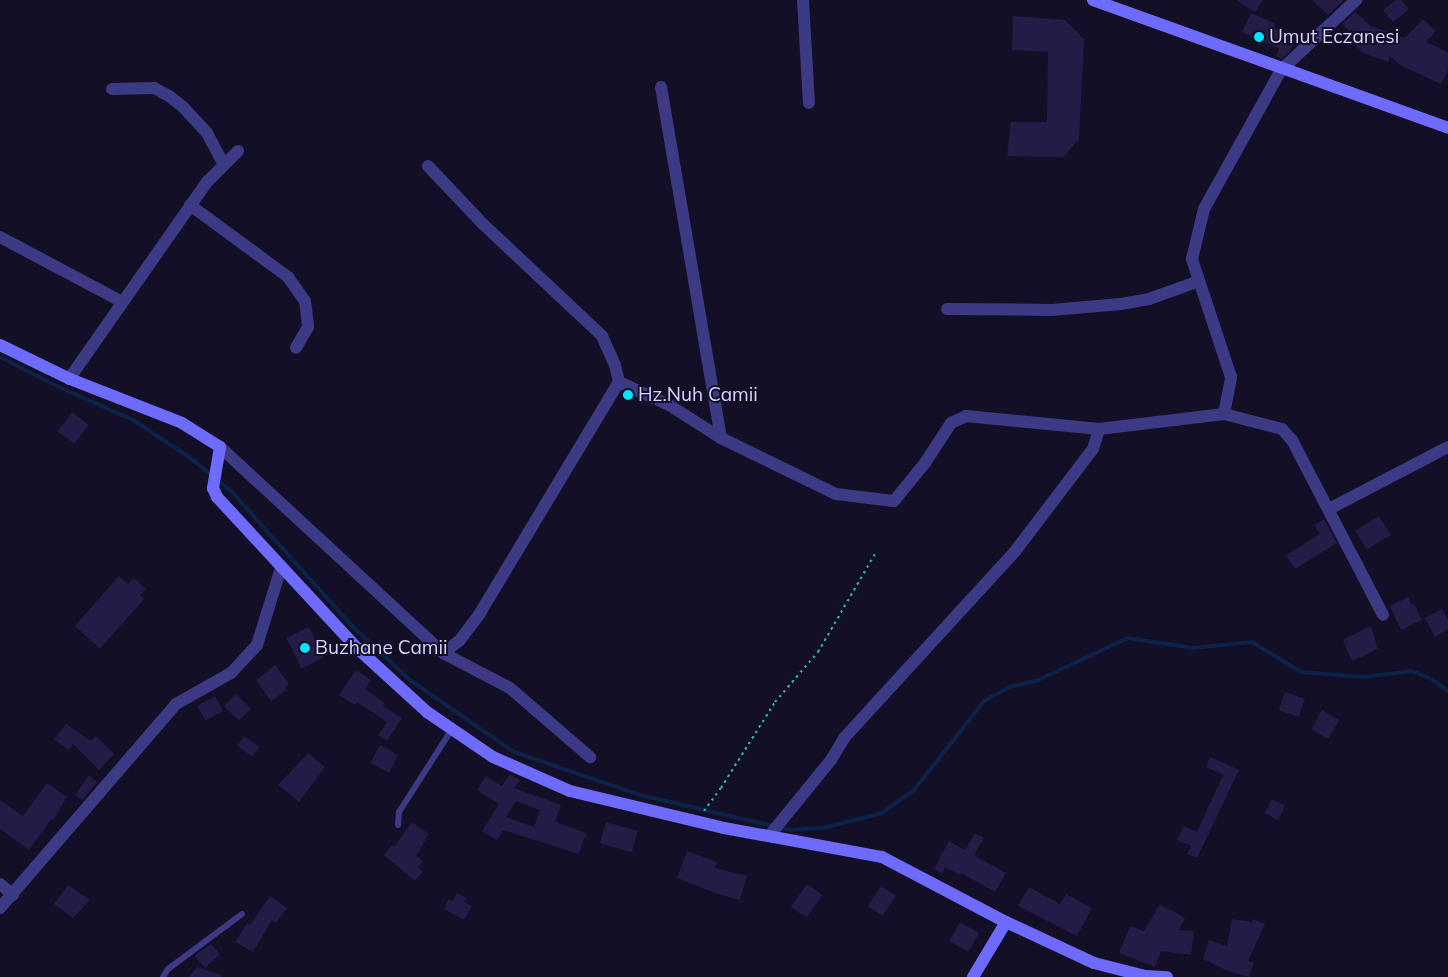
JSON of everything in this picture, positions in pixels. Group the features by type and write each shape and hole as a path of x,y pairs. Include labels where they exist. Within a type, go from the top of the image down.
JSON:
{"street":[{"path":"803,0 809,102"},
{"path":"1093,0 1281,70 1448,128"},
{"path":"1224,414 1231,377 1192,259 1204,209 1281,70 1356,0"},
{"path":"661,87 721,438"},
{"path":"112,89 154,88 169,96 183,107 207,133 224,164"},
{"path":"69,378 206,182 238,151"},
{"path":"428,166 484,225 602,336 615,365 619,382 480,613 460,640 443,653"},
{"path":"190,205 288,277 305,301 308,327 296,348"},
{"path":"0,237 122,302"},
{"path":"947,309 1052,310 1121,304 1149,299 1199,281"},
{"path":"0,345 69,378 182,423 220,447 443,653 510,688 590,757"},
{"path":"619,382 669,405 721,438 836,494 894,501 924,463 951,423 966,416 1099,429 1224,414 1282,429 1292,440 1329,508 1383,615"},
{"path":"769,836 831,760 844,738 1016,550 1093,449 1099,429"},
{"path":"220,447 213,488 217,497 356,648 426,712 493,757 570,792 769,836 882,857 1006,922 1094,963 1145,976 1167,977"},
{"path":"1329,508 1448,447"},
{"path":"0,908 176,704 231,673 257,645 281,568"},
{"path":"0,884 13,894"},
{"path":"973,977 1006,922"}],"lane":[{"path":"398,825 399,812 452,729"},
{"path":"163,977 168,969 242,914"}],"path":[{"path":"701,814 711,802 775,702 818,652 876,552"}],"building":[{"path":"1236,0 1263,0 1255,12"},
{"path":"1312,0 1342,0 1343,1 1328,15"},
{"path":"1396,0 1401,0 1409,9 1393,22 1383,10"},
{"path":"1355,12 1371,26 1405,38 1423,19 1436,31 1426,42 1448,52 1448,70 1441,84 1400,65 1390,56 1388,62 1363,53 1349,39 1353,35 1342,24"},
{"path":"1251,13 1276,24 1274,28 1296,38 1290,51 1281,59 1276,56 1279,49 1242,32"},
{"path":"1013,16 1065,20 1084,39 1079,139 1063,157 1007,156 1011,122 1047,122 1048,52 1012,50"},
{"path":"72,412 89,425 74,444 58,431"},
{"path":"1379,516 1391,535 1367,549 1355,531"},
{"path":"1324,519 1337,543 1295,569 1286,555 1320,534 1314,525"},
{"path":"119,576 128,584 134,578 146,589 140,595 144,599 100,649 75,626"},
{"path":"1408,597 1422,620 1401,630 1390,606"},
{"path":"1442,609 1448,620 1448,629 1435,637 1425,618"},
{"path":"1371,626 1378,649 1352,661 1343,640"},
{"name":"Buzhane Camii","path":"309,627 324,658 301,669 287,638"},
{"path":"275,665 289,684 285,687 287,690 271,701 256,680"},
{"path":"356,670 371,680 365,689 385,703 383,706 402,718 387,741 378,735 387,722 357,702 355,705 339,695"},
{"path":"1285,692 1305,699 1299,717 1279,710"},
{"path":"236,694 251,709 239,721 224,706"},
{"path":"215,696 223,711 205,720 197,705"},
{"path":"1322,710 1339,720 1328,739 1311,729"},
{"path":"66,724 91,741 96,736 114,754 99,770 73,744 69,750 54,739"},
{"path":"244,736 260,747 253,757 237,746"},
{"path":"380,745 398,755 389,773 370,762"},
{"path":"308,753 325,767 299,802 278,785"},
{"path":"1210,757 1239,770 1197,858 1187,854 1191,846 1177,840 1184,826 1197,832 1223,775 1206,767"},
{"path":"510,774 520,780 514,788 561,805 555,822 586,833 579,854 503,830 497,840 482,831 499,804 477,790 486,776 502,786","holes":["516,801 540,810 534,827 506,817"]},
{"path":"89,775 97,782 82,800 75,795"},
{"path":"47,783 67,797 53,820 51,819 29,850 0,829 0,800 23,816"},
{"path":"1272,799 1285,806 1278,820 1264,813"},
{"path":"412,822 429,834 416,856 423,861 418,867 423,872 415,881 384,855 392,845 394,847"},
{"path":"606,822 638,831 632,852 600,843"},
{"path":"975,833 984,838 974,855 1006,873 995,892 961,873 960,875 945,867 942,874 934,869 949,841 965,850"},
{"path":"687,851 717,862 715,868 747,876 740,900 715,893 677,878"},
{"path":"807,884 823,895 807,918 791,907"},
{"path":"68,885 90,900 73,918 54,904"},
{"path":"881,886 896,896 883,916 868,906"},
{"path":"1029,887 1060,904 1066,894 1092,908 1077,936 1018,906"},
{"path":"457,893 466,898 464,902 472,906 464,920 444,909 449,899 453,901"},
{"path":"270,896 287,908 276,923 272,920 253,952 235,942 247,923 250,925"},
{"path":"1160,904 1185,918 1179,930 1194,931 1191,955 1161,951 1155,967 1119,953 1130,926 1144,931"},
{"path":"1232,919 1252,922 1253,919 1265,924 1248,961 1254,963 1249,977 1228,971 1203,959 1209,940 1227,946"},
{"path":"960,922 979,933 968,952 949,941"},
{"path":"211,944 220,954 205,968 194,956"},
{"path":"197,967 221,975 221,977 189,977"}],"waterway":[{"path":"0,357 59,387 133,420 189,457 231,491 353,627 410,680 514,752 640,795 773,826"},
{"path":"780,828 790,830 822,828 882,813 914,790 984,701 1009,687 1036,681 1128,638 1193,648 1252,642 1301,672 1364,677 1412,671 1432,679 1448,691"}],"place":[{"name":"Umut Eczanesi","path":"1259,37"},
{"name":"Hz.Nuh Camii","path":"628,395"},
{"name":"Buzhane Camii","path":"305,648"}]}
